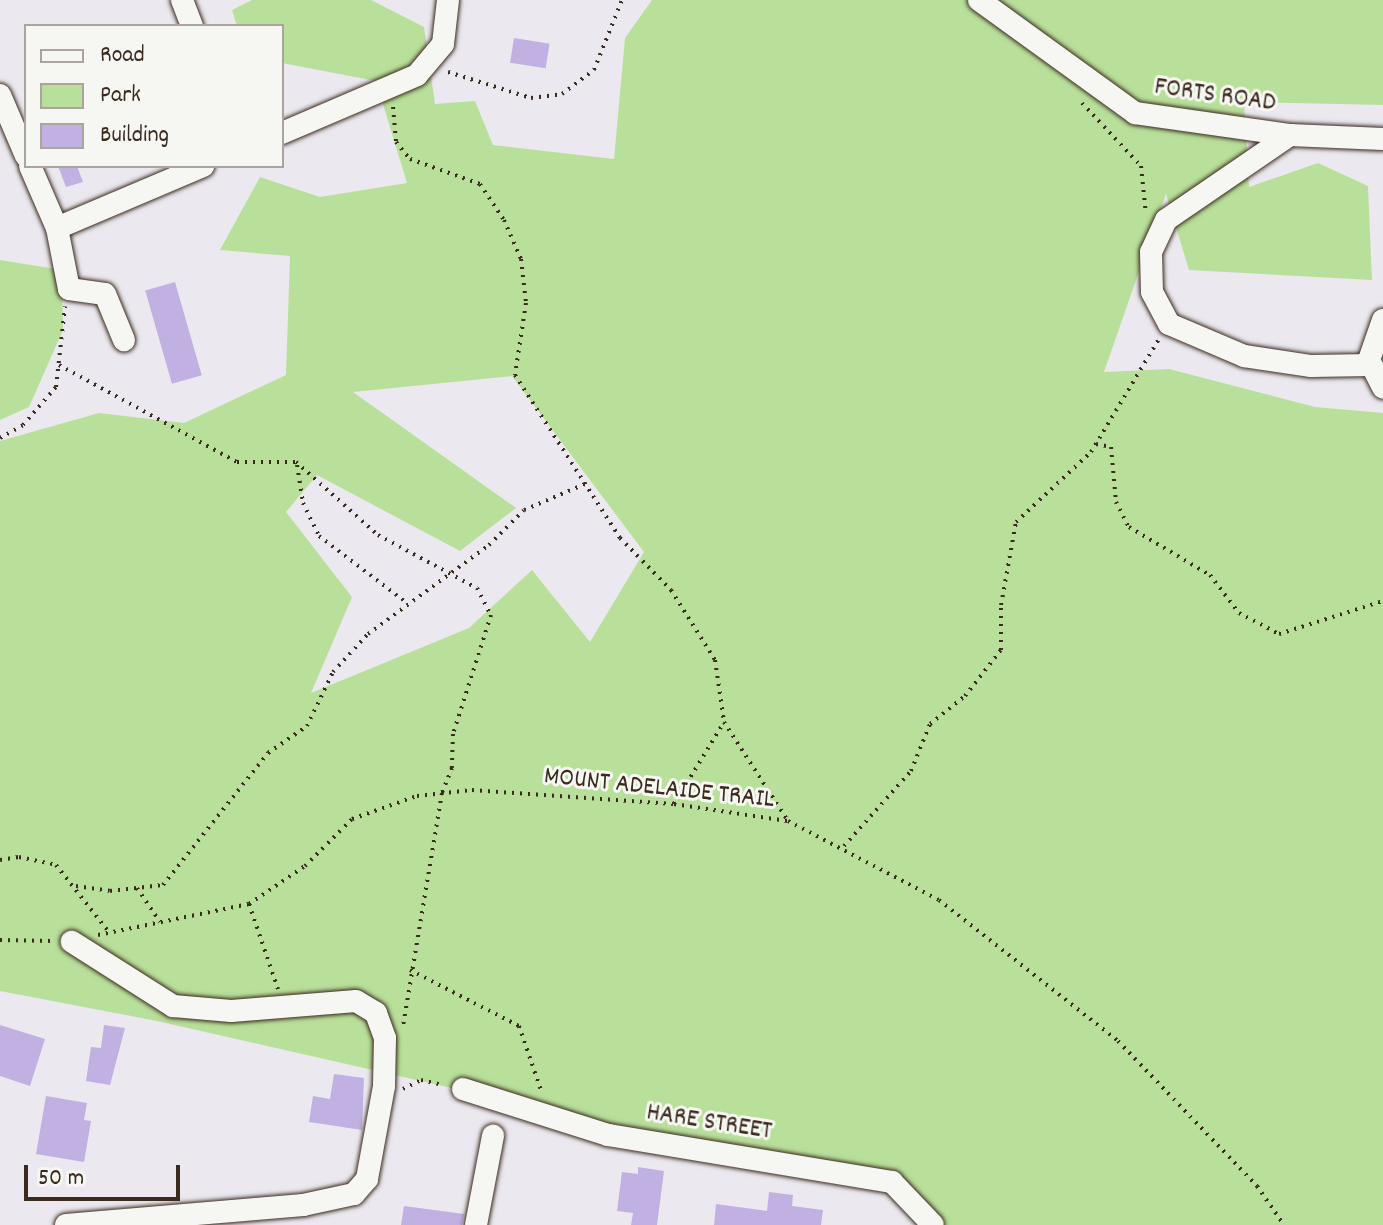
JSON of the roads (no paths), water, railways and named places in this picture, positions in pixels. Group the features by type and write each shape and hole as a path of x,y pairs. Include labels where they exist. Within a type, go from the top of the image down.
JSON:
{"street":[{"path":"182,0 191,24"},
{"path":"284,132 417,75 443,44 448,0"},
{"name":"FORTS ROAD","path":"979,0 1135,113 1290,135 1383,139"},
{"path":"0,95 24,151"},
{"path":"1290,135 1237,177 1190,200 1166,220 1151,252 1152,292 1169,324 1244,356 1311,366 1371,365"},
{"path":"31,168 57,228 69,289 105,294 124,340"},
{"path":"57,228 198,168"},
{"path":"1383,320 1369,349 1371,365 1383,388"},
{"path":"66,1225 303,1205 354,1194 367,1179 382,1098 385,1038 376,1013 356,1001 283,1003 231,1011 173,1006 72,942"},
{"name":"HARE STREET","path":"463,1089 608,1135 892,1182 933,1225"},
{"path":"476,1225 493,1136"}]}
